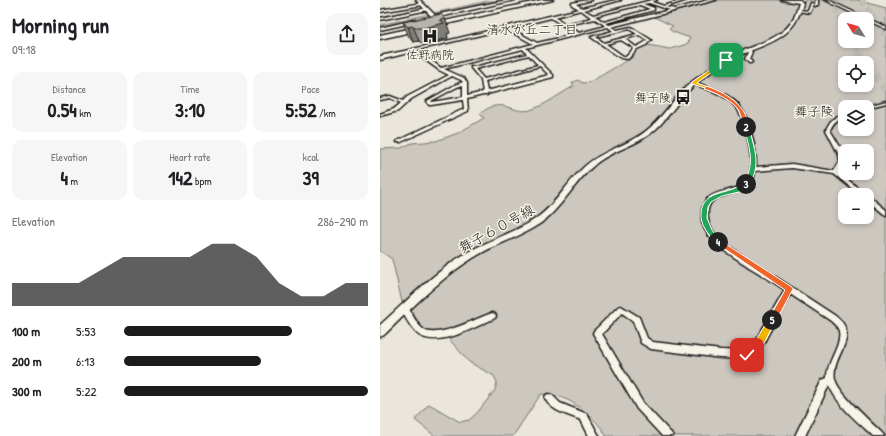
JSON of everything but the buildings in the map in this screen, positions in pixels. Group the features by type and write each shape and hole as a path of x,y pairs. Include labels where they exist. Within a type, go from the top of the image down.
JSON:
{"highway":[{"path":"380,36 540,0"},
{"path":"380,36 550,0"}],"street":[{"path":"418,0 431,13"},
{"path":"380,19 431,13 513,0"},
{"path":"591,0 573,4 616,31"},
{"path":"380,58 620,0"},
{"path":"645,0 673,10"},
{"path":"564,25 656,0"},
{"path":"665,6 686,0"},
{"path":"440,69 714,0"},
{"path":"783,0 800,0 800,11 809,12 812,4 816,5 817,0"},
{"path":"826,0 886,28"},
{"path":"380,11 422,4"},
{"path":"603,23 653,9 640,4"},
{"name":"舞子６０号線","path":"380,332 447,271 471,255 534,224 552,210 588,166 599,158 638,140 649,133 660,123 673,105 694,83 737,54 747,53 784,34 795,21 800,11"},
{"path":"427,18 431,13"},
{"path":"551,16 578,34"},
{"path":"380,29 419,20"},
{"path":"506,27 537,45"},
{"path":"630,28 640,34 649,40 645,44 636,48 627,58 622,57 592,37 630,28"},
{"path":"603,44 640,34"},
{"path":"622,39 636,48"},
{"path":"465,83 456,86 429,101 431,104 485,94 552,76 524,48"},
{"path":"399,141 466,110 465,83 463,79 440,69 414,50"},
{"path":"747,53 750,62"},
{"path":"473,68 530,54"},
{"path":"468,62 483,80 485,94"},
{"path":"483,80 540,65"},
{"path":"380,115 396,110 409,98 452,75"},
{"path":"694,83 718,92 733,102 741,110 753,150 754,169 750,180 741,189 720,194 708,200 705,207 704,218 713,237 723,246 841,325 844,336 831,367 831,380 841,397 879,436"},
{"path":"380,99 390,98 404,103"},
{"path":"874,105 886,102"},
{"path":"836,173 843,161 842,155 828,130 834,119 838,118"},
{"path":"754,169 792,166 836,173 855,188"},
{"path":"874,203 886,213"},
{"path":"668,436 640,406 597,333 621,309 636,319 644,340 651,345 721,354 747,355 756,350 789,289"},
{"path":"405,309 421,332 429,335 448,334 492,316"},
{"path":"800,436 826,382 831,380"},
{"path":"549,398 557,406 584,417 594,436"}],"shaded area":[{"path":"720,0 776,0 803,3 805,0 857,0 886,8 886,436 606,436 603,430 580,407 558,396 541,394 513,436 435,436 415,420 429,404 460,422 469,420 477,413 495,390 497,382 494,376 469,362 448,338 425,332 409,308 417,294 402,302 392,259 380,251 380,149 401,148 412,143 436,141 458,133 484,118 480,114 488,108 495,106 526,111 533,109 574,86 572,83 578,80 583,83 590,82 633,57 638,48 648,45 670,49 688,43 690,38 669,29 673,26 654,17"}],"waterway":[{"path":"380,26 499,0"}],"tunnel":[{"path":"831,0 838,14"},
{"path":"862,0 886,38"},
{"path":"856,48 860,54"},
{"path":"874,74 886,90"}],"place":[{"name":"佐野病院","path":"430,36"},
{"name":"舞子陵","path":"683,97"}],"district":[{"name":"清水が丘二丁目","path":"532,29"},
{"name":"舞子陵","path":"814,111"}],"route":[{"path":"726,60 694,83 718,92 737,105 741,110 753,150 754,169 750,180 741,189 720,194 708,200 705,207 704,218 713,237 723,246 789,289 756,350 747,355"}]}
